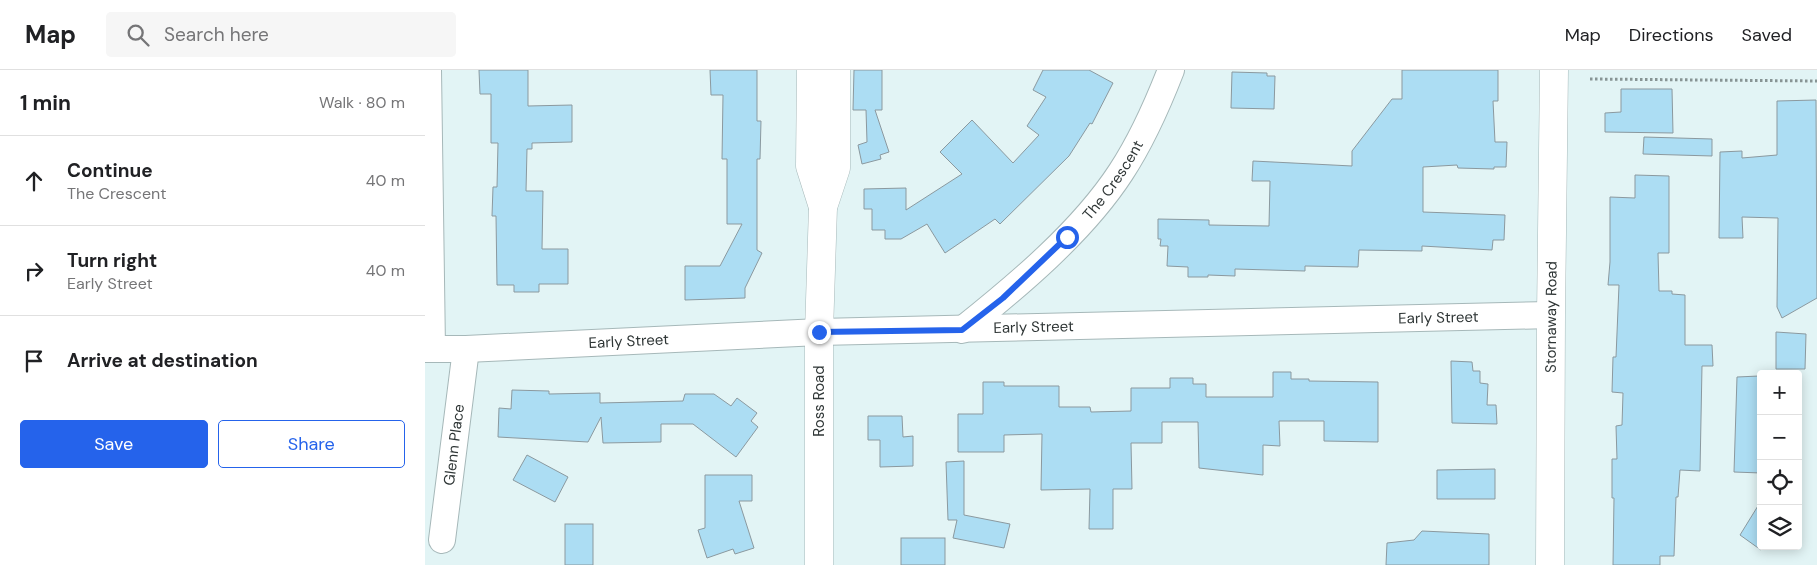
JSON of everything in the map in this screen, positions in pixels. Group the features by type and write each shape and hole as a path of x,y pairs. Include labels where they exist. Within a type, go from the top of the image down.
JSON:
{"street":[{"path":"428,70 428,349"},
{"name":"Ross Road","path":"811,70 810,166 823,207"},
{"name":"Ross Road","path":"819,565 819,332 823,207 836,168 836,70"},
{"name":"The Crescent","path":"962,330 1003,298 1067,237 1090,212 1120,173 1133,151 1154,114 1171,70"},
{"name":"Stornaway Road","path":"1550,565 1554,70"},
{"name":"Early Street","path":"428,349 466,349 819,332 1551,315"},
{"name":"Glenn Place","path":"441,540 466,349"}],"path":[{"path":"1590,78 1817,81"}],"building":[{"path":"479,70 528,70 528,106 572,105 572,142 532,143 532,149 527,149 526,191 543,191 542,249 568,249 568,284 539,284 539,292 514,292 514,285 497,285 496,216 492,216 493,187 497,187 498,143 491,143 491,94 480,94"},
{"path":"710,70 757,70 757,121 761,121 760,159 757,159 757,250 762,253 745,288 745,298 685,300 685,266 720,266 742,224 727,224 727,159 722,159 723,95 711,95"},
{"path":"854,70 882,70 882,110 875,110 889,152 880,155 881,159 862,164 858,145 867,142 866,110 853,110"},
{"path":"1043,70 1089,70 1113,83 1092,124 1090,123 1069,156 1000,224 995,219 945,253 927,224 901,239 885,239 885,230 872,230 872,209 864,209 864,189 906,188 906,210 962,174 940,152 972,120 1013,163 1039,135 1027,126 1046,97 1033,90"},
{"path":"1402,70 1498,70 1498,101 1493,101 1495,142 1507,142 1506,167 1494,167 1494,169 1458,168 1457,165 1423,167 1423,212 1505,215 1504,240 1493,240 1492,250 1422,246 1422,251 1359,250 1358,267 1305,266 1305,271 1235,269 1235,276 1208,275 1208,277 1188,277 1188,267 1167,266 1168,246 1160,246 1161,239 1158,239 1158,219 1209,220 1209,225 1269,226 1270,181 1252,181 1253,161 1352,166 1352,151 1392,99 1402,99"},
{"path":"1232,72 1267,73 1267,76 1275,76 1274,109 1231,108"},
{"path":"1621,89 1672,89 1673,133 1605,132 1605,113 1621,112"},
{"path":"1816,100 1817,298 1782,318 1777,307 1778,218 1742,217 1743,238 1719,238 1720,152 1742,151 1742,158 1777,155 1777,101"},
{"path":"1644,137 1712,139 1712,156 1643,154"},
{"path":"1635,175 1669,176 1669,253 1658,253 1659,291 1672,291 1672,294 1685,295 1685,345 1712,345 1713,366 1702,366 1700,471 1680,470 1678,497 1676,497 1674,556 1660,556 1660,565 1613,565 1614,498 1612,498 1612,459 1617,459 1616,426 1622,425 1623,393 1612,392 1613,357 1616,357 1619,285 1608,285 1610,197 1635,198"},
{"path":"1776,332 1806,334 1805,369 1776,369"},
{"path":"1451,361 1472,362 1473,371 1480,371 1480,383 1488,384 1487,405 1496,405 1497,424 1452,423"},
{"path":"1273,372 1291,372 1291,379 1309,379 1309,381 1378,382 1378,442 1324,441 1324,421 1279,421 1280,446 1263,445 1263,475 1199,468 1198,422 1162,422 1162,443 1131,443 1132,489 1113,489 1113,529 1089,529 1090,489 1041,490 1042,434 1004,435 1004,452 958,452 958,414 983,414 983,382 1004,382 1004,386 1059,386 1059,407 1090,407 1091,412 1131,411 1131,388 1170,388 1170,378 1193,378 1193,384 1206,384 1206,397 1273,397"},
{"path":"1757,376 1757,473 1734,472 1737,377"},
{"path":"512,390 549,391 549,394 600,393 600,403 683,401 685,394 714,394 731,406 737,398 757,413 751,421 758,427 736,457 693,424 661,424 661,442 603,443 601,417 588,442 498,437 499,408 511,409"},
{"path":"868,416 902,416 903,437 913,436 913,466 880,467 880,440 868,440"},
{"path":"527,455 568,477 555,502 513,480"},
{"path":"964,461 964,515 1010,524 1004,548 953,538 957,520 948,520 946,462"},
{"path":"1495,469 1495,499 1437,499 1437,470"},
{"path":"705,475 752,475 752,501 739,501 754,548 735,554 733,549 707,558 698,530 705,528"},
{"path":"1757,507 1757,547 1740,535"},
{"path":"565,524 593,524 593,565 565,565"},
{"path":"1422,531 1489,534 1489,565 1386,565 1387,543 1414,540"},
{"path":"901,538 945,538 945,565 901,565"}],"route":[{"path":"819,332 962,330 1003,298 1067,237"}]}
